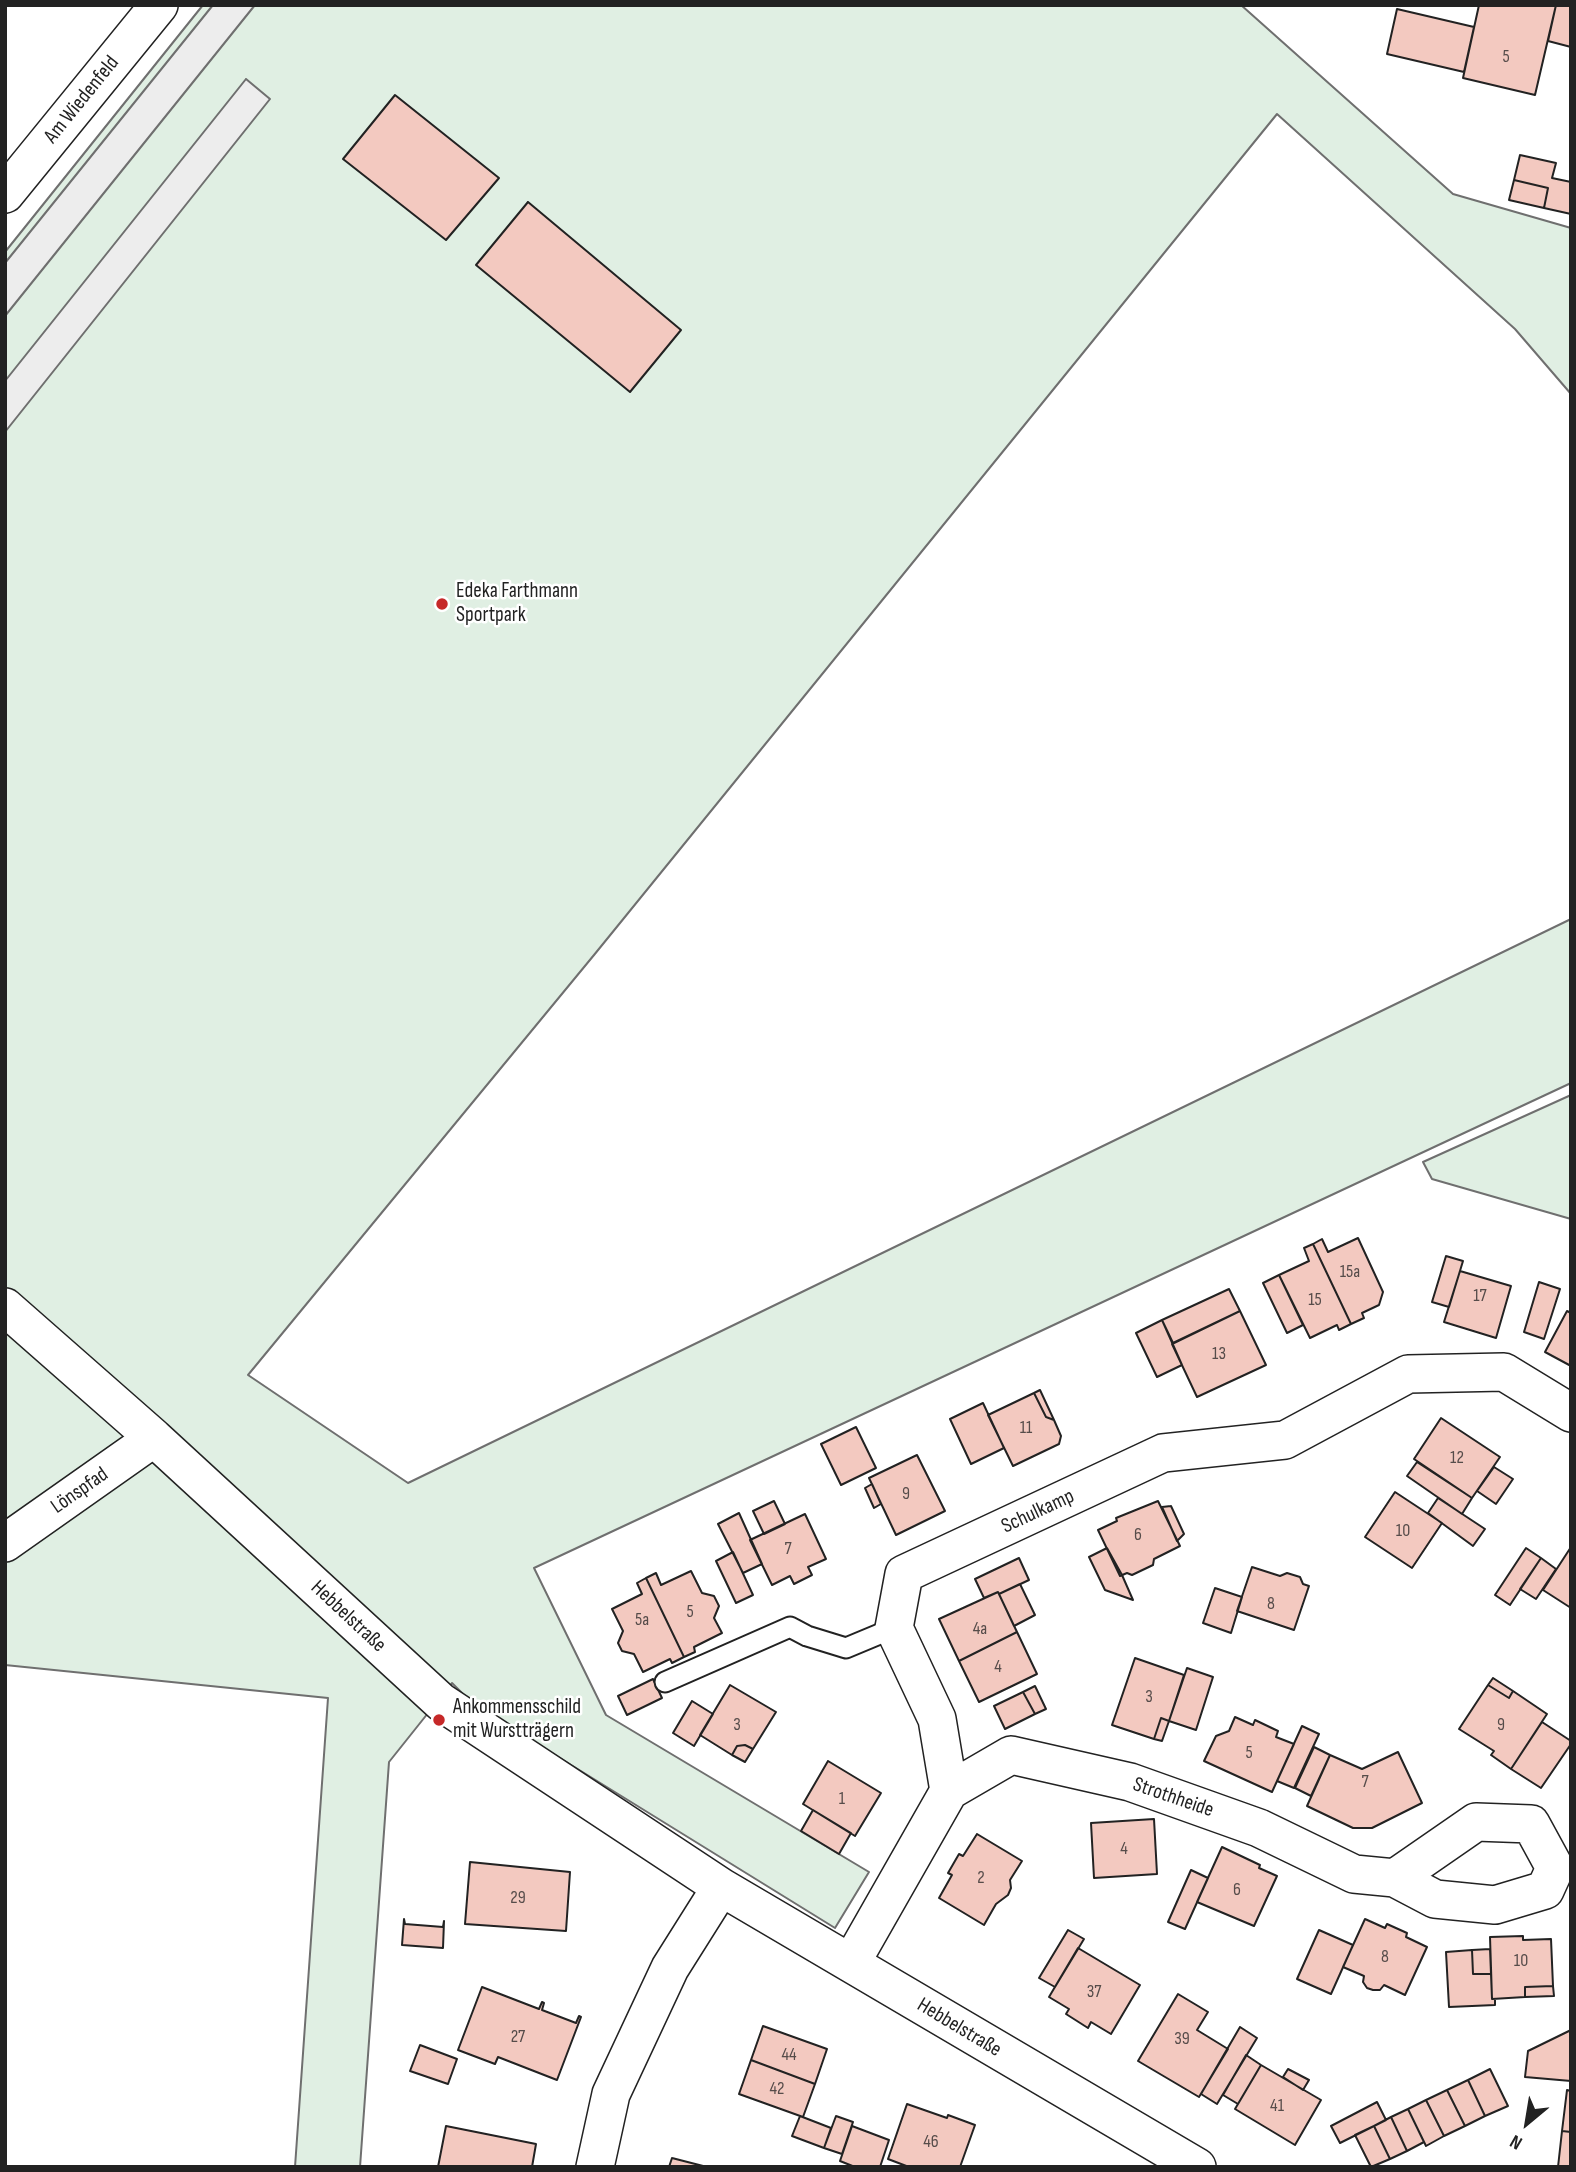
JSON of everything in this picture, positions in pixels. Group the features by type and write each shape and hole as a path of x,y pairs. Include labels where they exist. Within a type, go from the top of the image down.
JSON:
{"street":[{"name":"Am Wiedenfeld","path":"5,194 159,5"},
{"name":"Hebbelstraße","path":"5,1307 154,1438 441,1702 721,1887 1197,2167"},
{"name":"Schulkamp","path":"894,1628 904,1574 1163,1453 1285,1440 1408,1374 1504,1372 1571,1413"},
{"name":"Lönspfad","path":"5,1543 154,1438"},
{"path":"851,1963 949,1791 937,1719 894,1628"},
{"name":"Strothheide","path":"949,1791 1011,1755 1130,1782 1259,1828 1354,1874 1395,1878"},
{"path":"595,2167 611,2094 670,1968 721,1887"}],"lane":[{"path":"664,1682 790,1627 807,1636 846,1648 894,1628"}],"green space":[{"name":"Edeka Farthmann Sportpark","path":"203,5 1241,5 1453,194 1571,228 1571,394 1515,329 1277,114 594,955 248,1375 408,1483 1571,919 1571,1083 534,1568 606,1715 869,1872 835,1928 474,1705 452,1683 389,1762 360,2167 295,2167 328,1698 5,1665 5,252"},
{"path":"1571,1095 1571,1219 1432,1179 1423,1162"}],"shaded area":[{"path":"213,5 255,5 5,316 5,263"},
{"path":"246,79 270,99 5,432 5,381"}],"building":[{"path":"1479,5 1556,5 1535,95 1463,78"},
{"path":"1556,5 1571,5 1571,47 1548,41"},
{"path":"1397,9 1474,27 1464,72 1387,54"},
{"path":"395,95 499,178 446,240 343,159"},
{"path":"1520,155 1556,163 1552,178 1571,182 1571,214 1544,208 1548,188 1514,180"},
{"path":"1514,180 1548,188 1544,208 1509,200"},
{"path":"528,202 681,330 630,392 476,265"},
{"path":"1358,1238 1383,1292 1379,1305 1362,1313 1364,1318 1351,1324 1313,1244 1322,1239 1328,1252"},
{"path":"1313,1244 1351,1324 1339,1330 1337,1325 1310,1338 1279,1275 1309,1261 1304,1248"},
{"path":"1446,1256 1463,1261 1449,1307 1432,1302"},
{"path":"1460,1271 1511,1286 1496,1338 1444,1322"},
{"path":"1279,1275 1303,1325 1287,1333 1263,1283"},
{"path":"1539,1282 1560,1289 1544,1339 1524,1332"},
{"path":"1229,1289 1240,1311 1173,1343 1162,1320"},
{"path":"1240,1311 1266,1365 1197,1397 1172,1344"},
{"path":"1567,1311 1571,1313 1571,1366 1545,1352"},
{"path":"1162,1320 1182,1365 1157,1377 1136,1333"},
{"path":"1040,1390 1054,1420 1046,1417 1034,1393"},
{"path":"1034,1393 1046,1417 1054,1420 1061,1436 1059,1444 1013,1466 988,1415"},
{"path":"983,1403 1004,1448 971,1464 950,1419"},
{"path":"1441,1418 1500,1457 1472,1498 1414,1459"},
{"path":"856,1427 876,1468 841,1485 821,1444"},
{"path":"917,1455 945,1511 896,1535 869,1478"},
{"path":"1417,1462 1472,1498 1462,1514 1407,1476"},
{"path":"1494,1467 1513,1479 1496,1504 1477,1491"},
{"path":"872,1484 881,1504 874,1508 865,1488"},
{"path":"1395,1492 1442,1523 1412,1568 1365,1537"},
{"path":"1438,1498 1485,1529 1473,1546 1428,1513"},
{"path":"774,1501 785,1524 764,1534 753,1511"},
{"path":"1158,1501 1180,1546 1154,1559 1153,1565 1132,1575 1127,1573 1120,1576 1098,1530 1117,1521 1116,1518"},
{"path":"1171,1506 1184,1534 1177,1541 1162,1507"},
{"path":"739,1513 762,1564 743,1573 718,1524"},
{"path":"805,1514 826,1559 808,1567 812,1575 794,1584 790,1576 772,1585 750,1540"},
{"path":"1571,1547 1571,1608 1543,1590"},
{"path":"1107,1548 1133,1600 1105,1590 1089,1557"},
{"path":"1526,1548 1541,1558 1510,1605 1495,1595"},
{"path":"733,1552 753,1595 736,1603 716,1561"},
{"path":"1019,1558 1029,1580 984,1598 975,1579"},
{"path":"1541,1558 1556,1569 1536,1599 1520,1589"},
{"path":"1252,1567 1280,1576 1287,1573 1300,1577 1303,1584 1309,1586 1294,1630 1237,1611"},
{"path":"691,1571 702,1593 714,1596 719,1606 714,1618 722,1633 694,1647 695,1652 684,1657 646,1578 656,1573 661,1585"},
{"path":"646,1578 684,1657 672,1663 670,1659 643,1672 634,1654 622,1651 618,1643 623,1631 612,1609 642,1594 637,1583"},
{"path":"1020,1584 1035,1615 1014,1626 999,1594"},
{"path":"1215,1588 1242,1597 1231,1633 1203,1623"},
{"path":"998,1592 1017,1632 959,1661 939,1619"},
{"path":"1017,1632 1037,1674 979,1702 959,1661"},
{"path":"1135,1658 1184,1675 1169,1721 1161,1718 1154,1739 1112,1725"},
{"path":"1187,1668 1213,1677 1196,1730 1169,1721"},
{"path":"1493,1678 1513,1691 1509,1698 1488,1685"},
{"path":"653,1679 662,1698 627,1715 618,1696"},
{"path":"730,1685 776,1712 753,1749 745,1745 737,1746 732,1755 700,1735"},
{"path":"1488,1685 1509,1698 1513,1691 1547,1714 1511,1769 1491,1755 1494,1751 1459,1729"},
{"path":"1035,1686 1046,1709 1035,1714 1023,1692"},
{"path":"1023,1692 1035,1714 1005,1729 994,1706"},
{"path":"692,1701 713,1714 694,1746 673,1733"},
{"path":"1235,1717 1253,1725 1255,1720 1278,1731 1276,1737 1294,1744 1272,1792 1204,1761 1216,1736 1229,1731"},
{"path":"1161,1718 1169,1721 1162,1741 1154,1739"},
{"path":"1542,1722 1571,1741 1571,1744 1541,1788 1511,1769"},
{"path":"1302,1726 1319,1734 1294,1788 1277,1781"},
{"path":"745,1745 753,1749 745,1762 732,1755 737,1746"},
{"path":"1314,1747 1330,1755 1311,1796 1295,1788"},
{"path":"1398,1752 1422,1803 1372,1828 1353,1828 1307,1806 1330,1755 1362,1769"},
{"path":"828,1761 881,1793 855,1836 803,1804"},
{"path":"813,1810 851,1833 839,1854 801,1831"},
{"path":"1154,1819 1157,1874 1094,1878 1091,1823"},
{"path":"977,1834 1022,1861 1010,1880 1008,1895 996,1904 984,1925 939,1898 952,1875 948,1873 959,1854 963,1856"},
{"path":"1222,1847 1277,1876 1254,1926 1197,1902"},
{"path":"470,1862 570,1872 566,1931 465,1924"},
{"path":"1191,1870 1208,1878 1185,1929 1168,1922"},
{"path":"404,1919 405,1924 443,1927 444,1921 443,1948 402,1945"},
{"path":"1365,1919 1385,1928 1387,1924 1407,1933 1406,1937 1427,1947 1405,1995 1384,1985 1380,1990 1367,1988 1363,1982 1364,1976 1343,1967"},
{"path":"1068,1930 1084,1939 1055,1987 1039,1978"},
{"path":"1319,1930 1353,1945 1331,1994 1297,1979"},
{"path":"1523,1936 1523,1940 1551,1939 1553,1986 1525,1987 1525,1997 1492,1999 1490,1937"},
{"path":"1078,1948 1140,1985 1111,2034 1091,2022 1088,2028 1066,2014 1069,2009 1049,1997"},
{"path":"1490,1949 1491,1974 1473,1974 1472,1950"},
{"path":"1472,1950 1473,1974 1491,1974 1492,1999 1495,1999 1495,2005 1449,2007 1446,1952"},
{"path":"1553,1986 1554,1996 1525,1997 1525,1987"},
{"path":"482,1987 539,2009 542,2002 542,2010 576,2023 579,2016 581,2017 557,2080 498,2057 495,2064 458,2050"},
{"path":"1178,1994 1208,2012 1197,2030 1228,2049 1199,2097 1138,2061"},
{"path":"763,2026 827,2049 815,2084 751,2060"},
{"path":"1240,2027 1257,2038 1217,2104 1201,2094"},
{"path":"1571,2030 1571,2081 1525,2077 1528,2051"},
{"path":"420,2045 457,2059 448,2084 410,2071"},
{"path":"1246,2055 1261,2065 1238,2104 1223,2095"},
{"path":"751,2060 815,2084 803,2117 739,2094"},
{"path":"1261,2065 1321,2100 1295,2145 1235,2109"},
{"path":"1288,2069 1309,2080 1303,2090 1283,2077"},
{"path":"1490,2069 1508,2106 1485,2116 1468,2080"},
{"path":"1468,2080 1485,2116 1465,2126 1447,2090"},
{"path":"1447,2090 1465,2126 1444,2136 1426,2100"},
{"path":"1567,2090 1571,2091 1571,2132 1562,2131"},
{"path":"1426,2100 1444,2136 1426,2146 1408,2109"},
{"path":"1377,2102 1386,2120 1340,2143 1331,2126"},
{"path":"907,2104 975,2125 960,2167 909,2167 888,2159"},
{"path":"1408,2109 1424,2142 1407,2151 1391,2117"},
{"path":"800,2116 831,2128 824,2148 792,2136"},
{"path":"836,2116 853,2122 842,2154 824,2148"},
{"path":"1391,2117 1407,2151 1390,2159 1374,2126"},
{"path":"446,2126 536,2144 532,2167 438,2167"},
{"path":"852,2126 889,2140 880,2167 855,2167 840,2161"},
{"path":"1374,2126 1390,2159 1371,2167 1355,2135"},
{"path":"1562,2131 1571,2132 1571,2167 1558,2167"},
{"path":"672,2158 707,2167 669,2167"}],"place":[{"name":"Edeka Farthmann Sportpark","path":"442,604"},
{"name":"Ankommensschild mit Wurstträgern","path":"439,1720"}]}
